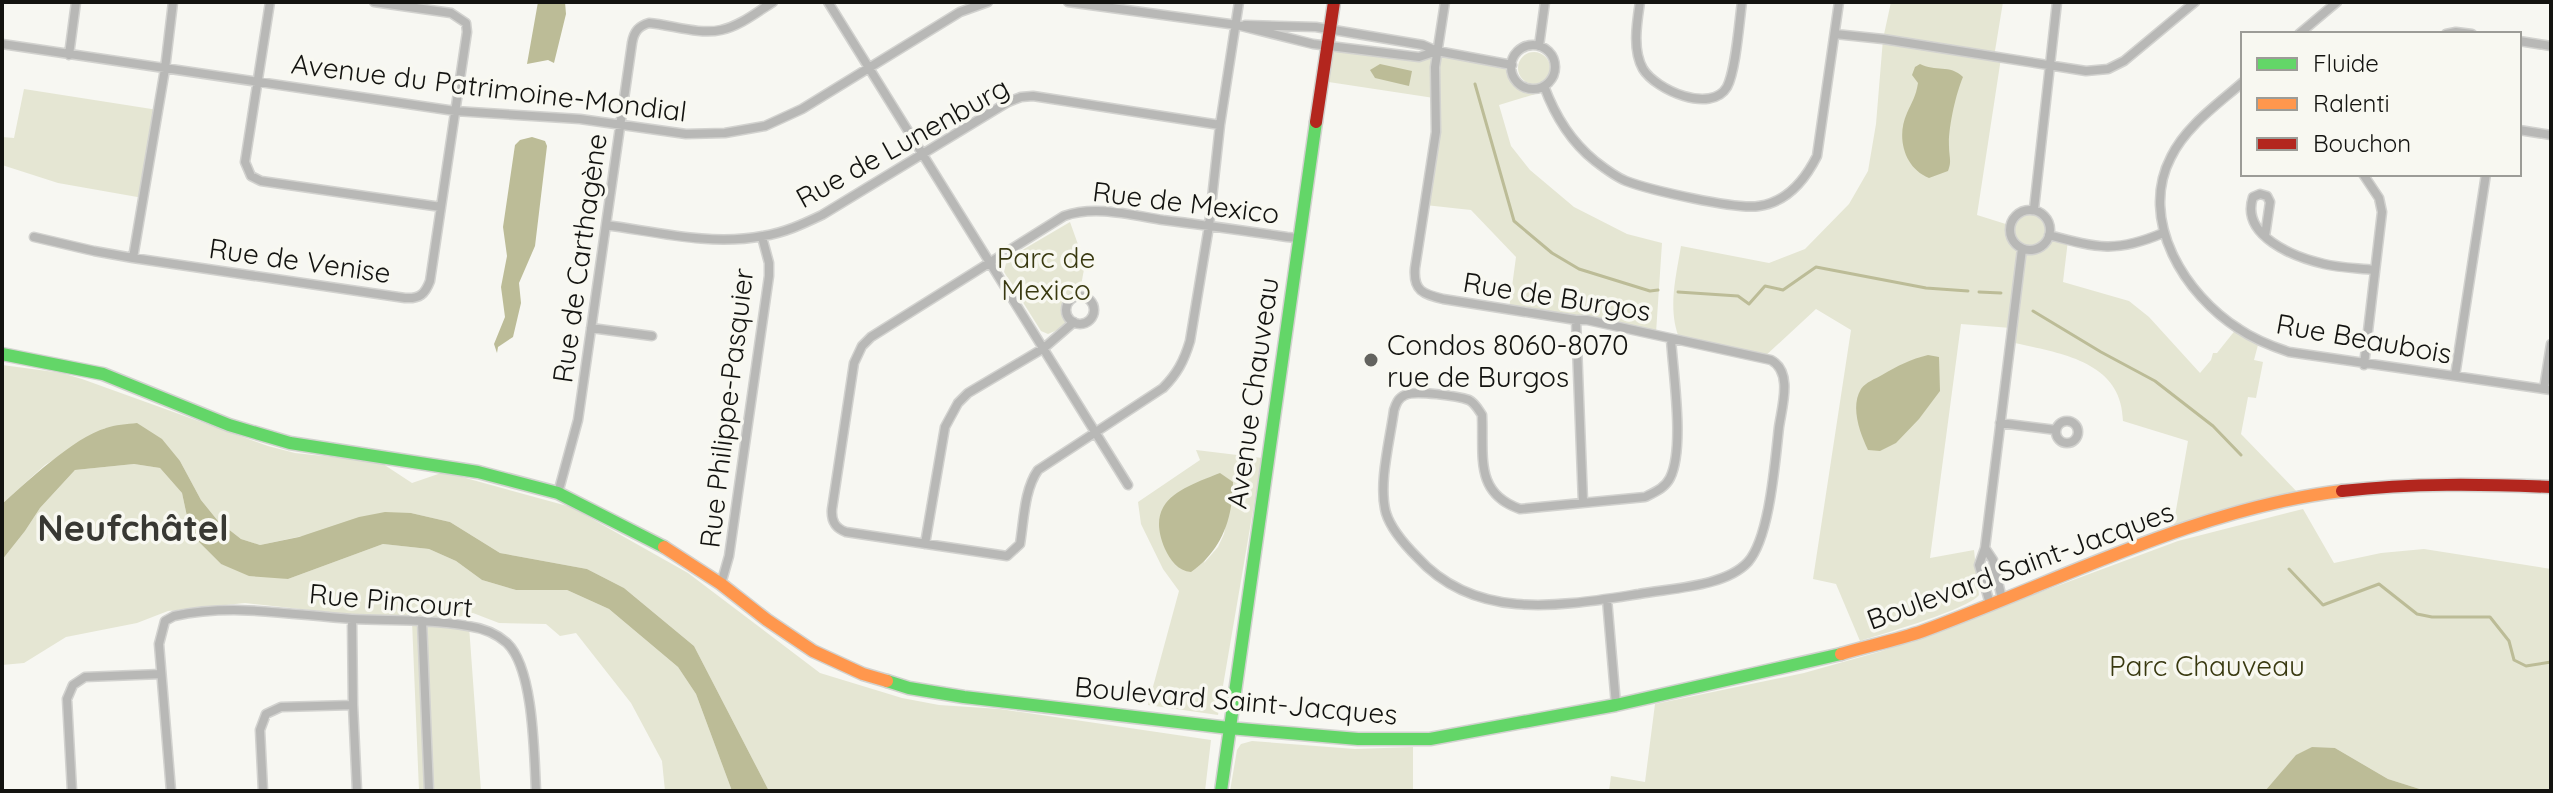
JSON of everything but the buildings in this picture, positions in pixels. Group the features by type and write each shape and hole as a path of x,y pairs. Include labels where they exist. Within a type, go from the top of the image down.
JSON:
{"street":[{"path":"69,55 76,2"},
{"path":"133,258 165,69 173,2"},
{"path":"270,2 245,162 251,176 261,181 441,207"},
{"name":"Rue de Venise","path":"34,237 133,258 415,299 422,296 430,281 466,23 451,13 374,2"},
{"name":"Rue de Carthagène","path":"558,493 578,420 619,125 636,31 641,25 649,23 720,30 773,2"},
{"path":"828,2 1128,485"},
{"name":"Avenue du Patrimoine-Mondial","path":"2,44 455,111 580,119 686,134 725,133 765,126 802,109 960,12 988,2"},
{"path":"1068,2 1237,25 1313,44 1419,57 1438,46"},
{"path":"1094,431 1163,388 1176,375 1185,358 1209,226 1220,125 1239,2"},
{"name":"Avenue Chauveau","path":"1221,791 1334,2"},
{"path":"1438,46 1445,2"},
{"path":"1539,46 1545,2"},
{"path":"1640,2 1637,47 1644,71 1656,83 1675,94 1710,100 1718,97 1729,84 1742,2"},
{"path":"1544,86 1553,110 1578,146 1623,180 1734,206 1758,206 1776,201 1794,189 1808,174 1817,156 1839,2"},
{"path":"2034,209 2057,2"},
{"path":"1835,34 2086,71 2108,69 2124,61 2195,2"},
{"path":"2301,32 2337,2"},
{"path":"1237,25 1331,29 1438,46 1512,65"},
{"path":"2521,41 2551,46"},
{"name":"Rue de Burgos","path":"1438,46 1434,98 1436,132 1415,268 1416,286 1423,294 1656,333 1671,339 1771,360 1785,378 1760,543 1747,563 1724,579 1607,599 1524,606 1478,598 1442,582 1400,537 1386,513 1384,485 1398,400 1405,394 1418,392 1469,400 1477,406 1482,415 1486,481 1504,504 1520,509 1583,502"},
{"path":"1539,46 1548,52 1555,66 1551,79 1544,86 1534,89 1523,86 1514,77 1512,65 1520,50 1539,46"},
{"name":"Rue Beaubois","path":"2241,84 2187,133 2171,156 2163,179 2160,205 2163,233 2200,297 2237,328 2259,341 2289,352 2548,390"},
{"name":"Rue de Lunenburg","path":"606,225 718,240 762,237 794,228 822,215 1021,97 1033,96 1220,125"},
{"path":"2521,130 2551,135"},
{"path":"2364,176 2379,198 2382,212 2364,365"},
{"path":"2455,376 2486,176"},
{"path":"2265,236 2270,202 2267,196 2260,194 2253,197 2250,206 2255,226 2265,236 2286,251 2324,264 2375,270"},
{"path":"2034,209 2043,214 2050,224 2049,235 2041,247 2022,249 2011,237 2010,225 2017,214 2034,209"},
{"name":"Rue de Mexico","path":"1094,431 1045,463 1032,478 1020,544 1013,553 1000,556 846,532 839,530 832,517 854,363 862,346 871,337 1064,216 1077,211 1102,211 1298,238"},
{"path":"2049,235 2108,248 2136,245 2163,233"},
{"name":"Rue Philippe-Pasquier","path":"721,584 727,569 769,276 762,237"},
{"path":"1996,601 1979,565 1985,548 2022,249"},
{"path":"1576,320 1583,502 1645,497 1669,481 1676,461 1677,422 1671,339"},
{"path":"925,544 941,440 950,415 968,393 1044,348 1074,322"},
{"path":"591,328 652,336"},
{"path":"2548,390 2551,344"},
{"name":"Boulevard Saint-Jacques","path":"2,354 103,374 229,425 290,443 478,472 558,493 658,543 813,651 863,674 909,688 1229,728 1358,739 1430,739 1616,705 1803,664 1920,632 2172,533 2301,496 2395,485 2465,483 2551,487"},
{"path":"2000,423 2056,430"},
{"path":"1985,548 1993,560 1996,601"},
{"path":"1607,599 1616,705"},
{"name":"Rue Pincourt","path":"161,674 159,644 165,621 186,613 241,609 352,619 422,621 469,626 491,632 508,644 519,660 531,710 536,791"},
{"path":"352,619 357,791"},
{"path":"422,621 429,791"},
{"path":"72,791 67,699 73,685 85,677 161,674 171,791"},
{"path":"263,791 260,730 266,714 281,707 353,705"}],"green space":[{"path":"1891,2 2003,2 1994,57 2001,58 1977,215 2009,225 2022,212 2035,210 2041,213 2049,225 2050,235 2068,240 2063,282 2129,301 2149,317 2200,373 2213,353 2217,353 2237,328 2259,341 2254,360 2263,362 2256,398 2248,397 2241,434 2301,496 2172,533 2188,441 2123,421 2120,401 2112,384 2084,363 2048,350 2010,342 2011,328 1961,324 1930,558 1974,550 1979,595 1958,608 1860,641 1836,584 1813,579 1851,330 1816,309 1763,358 1680,340 1674,317 1674,293 1681,246 1769,263 1805,249 1849,204 1868,171 1876,124 1883,39"},
{"path":"1328,46 1439,59 1437,51 1512,65 1515,77 1526,87 1544,86 1545,91 1499,105 1511,146 1530,170 1574,207 1627,234 1662,243 1656,333 1509,309 1516,257 1471,210 1425,205 1436,132 1434,98 1322,81"},
{"path":"1534,52 1545,57 1550,68 1545,79 1534,84 1523,79 1518,68 1523,57"},
{"path":"24,89 158,110 143,198 58,183 2,165 2,137 14,138"},
{"name":"Parc de Mexico","path":"1070,222 1085,264 1080,291 1070,294 1063,301 1066,322 1062,328 1048,334 1041,331 1004,272 1007,259"},
{"path":"2,365 62,373 82,379 295,453 380,462 412,483 444,472 571,507 688,573 820,673 902,698 939,705 1000,709 1211,740 1205,791 769,791 694,646 624,588 587,569 500,553 450,522 411,513 260,545 241,539 218,521 201,500 180,461 105,428 45,465 2,504"},
{"path":"1196,450 1262,458 1218,715 1148,705 1179,591 1163,569 1141,524 1138,502 1200,460","holes":["1233,482 1224,534 1218,547 1204,563"]},
{"path":"134,464 160,468 182,493 188,521 199,542 221,564 288,579 383,544 429,549 456,561 482,580 516,590 567,590 609,609 678,667 696,694 732,791 665,791 662,761 631,703 576,633 560,636 546,624 499,623 473,613 420,621 469,626 481,791 419,791 412,621 245,603 168,611 137,623 66,637 24,663 2,665 2,560 40,508 75,470"},
{"name":"Parc Chauveau","path":"2303,509 2334,563 2381,553 2424,549 2551,569 2551,791 2426,791 2388,779 2335,748 2296,756 2265,791 1609,791 1611,776 1645,782 1655,704 1804,673 1882,651 2178,541"},
{"path":"1252,741 1355,749 1413,747 1413,791 1230,791 1237,750 1241,744"}],"shaded area":[{"path":"538,2 565,2 566,14 554,63 548,60 527,64"},
{"path":"1380,64 1412,71 1409,86 1375,78 1370,70"},
{"path":"1920,64 1953,71 1963,77 1951,121 1948,171 1929,178 1913,167 1908,159 1902,132 1918,83 1912,75"},
{"path":"532,137 545,141 547,146 535,246 519,283 521,303 513,337 498,347 497,353 494,344 505,317 501,287 507,256 503,227 515,145"},
{"path":"1928,355 1939,357 1940,391 1896,443 1880,451 1868,450 1856,412 1861,389 1899,366"},
{"path":"137,423 162,439 180,461 201,500 218,521 241,539 260,545 299,537 359,517 385,512 411,513 450,522 500,553 587,569 624,588 694,646 769,791 732,791 696,694 678,667 609,609 567,590 516,590 482,580 456,561 429,549 383,544 288,579 249,576 221,564 199,542 188,521 182,493 160,468 134,464 75,470 40,508 2,560 2,504 79,441 106,428"},
{"path":"1220,473 1233,482 1228,521 1217,544 1201,564 1191,572 1182,570 1165,549 1159,519 1163,507 1180,491"},
{"path":"2312,747 2335,748 2388,779 2426,791 2265,791 2296,755"}],"waterway":[{"path":"1475,84 1514,221 1552,253 1579,269 1650,291 1658,290"},
{"path":"1678,292 1738,296 1749,304 1765,286 1783,290 1816,267 1926,288 1968,291"},
{"path":"1979,292 2001,293"},
{"path":"2033,311 2155,381 2213,426 2241,455"},
{"path":"2289,569 2323,605 2379,584 2417,614 2490,617 2509,641 2514,660 2526,666 2551,662"}],"traffic: fast":[{"path":"1221,791 1316,122"},
{"path":"2,354 103,374 229,425 290,443 478,472 558,493 664,547"},
{"path":"887,681 964,697 1229,728 1358,739 1430,739 1616,705 1841,654"}],"traffic: slow":[{"path":"1841,654 1923,631 2182,530 2288,500 2342,491"},
{"path":"664,547 813,651 863,674 887,681"}],"traffic: jam":[{"path":"1316,122 1334,2"},
{"path":"2342,491 2447,485 2551,487"}],"place":[{"name":"Condos 8060-8070 rue de Burgos","path":"1371,360"}],"district":[{"name":"Neufchâtel","path":"133,527"}]}
